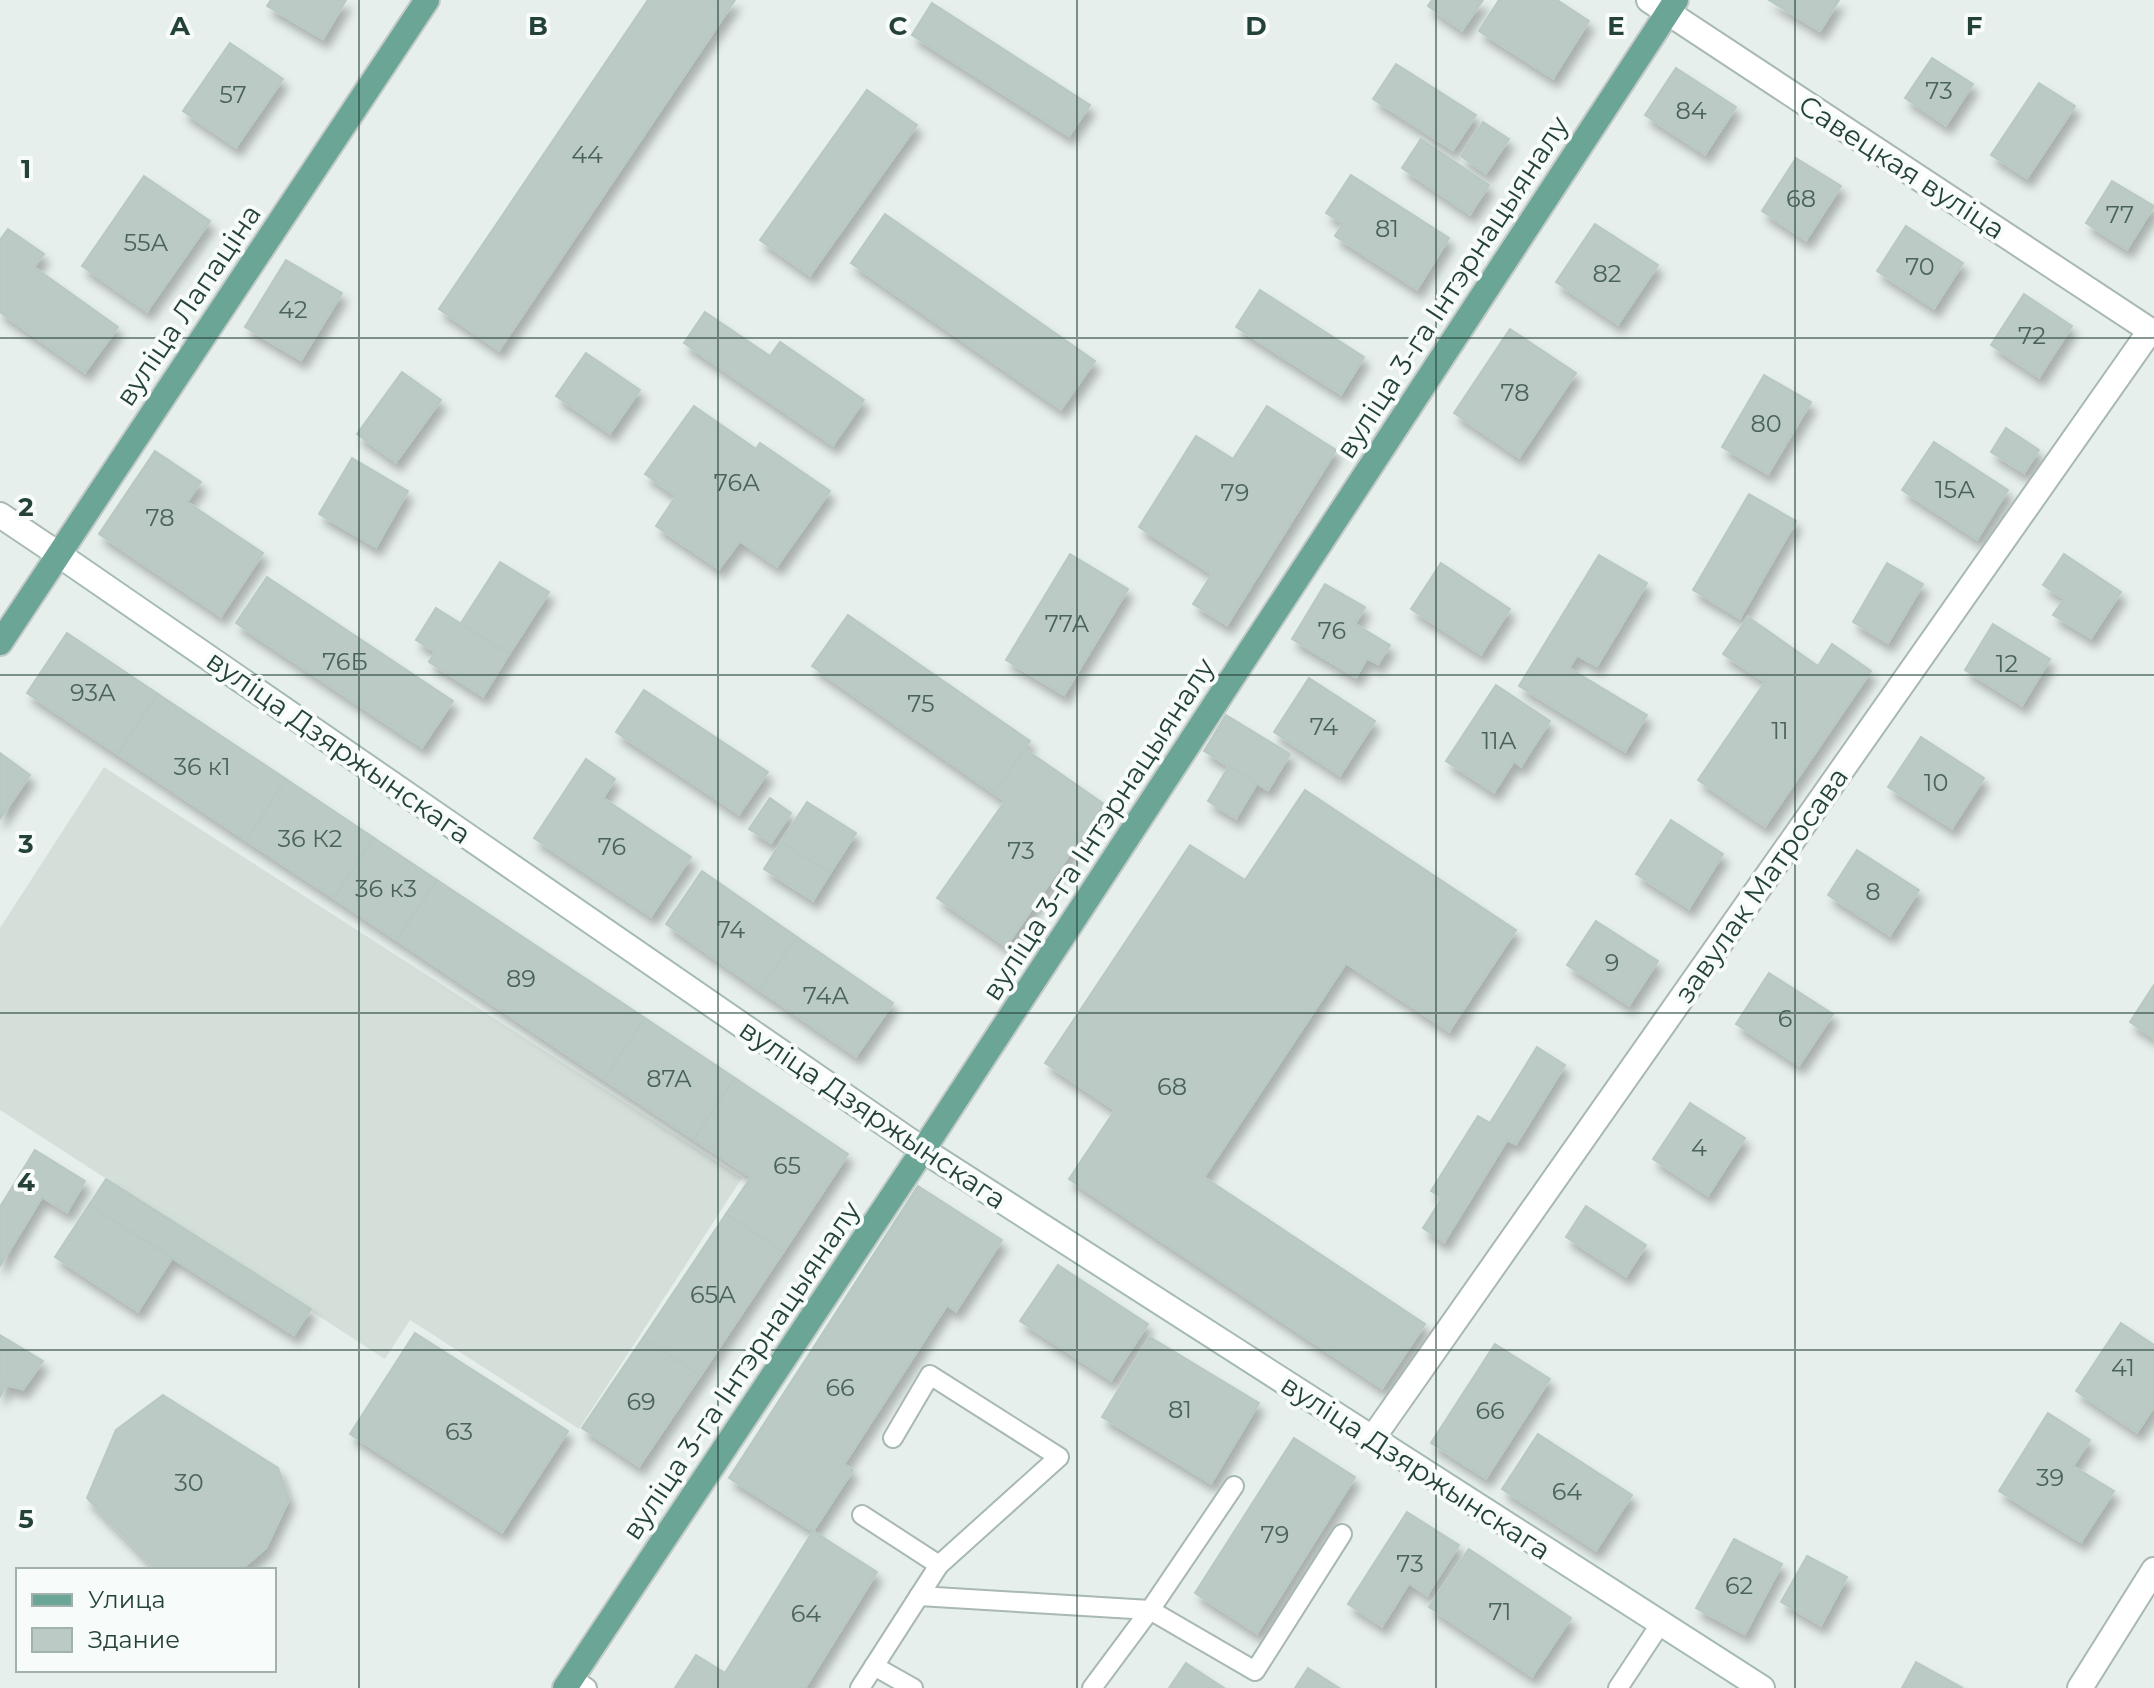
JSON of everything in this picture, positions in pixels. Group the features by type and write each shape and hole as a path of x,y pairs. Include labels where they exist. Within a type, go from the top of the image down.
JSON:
{"main road":[{"name":"вуліца Лапаціна","path":"0,643 427,0"},
{"name":"вуліца 3-га Інтэрнацыяналу","path":"575,1685 1664,4"}],"street":[{"name":"Савецкая вуліца","path":"1664,4 2152,332"},
{"name":"завулак Матросава","path":"1372,1439 2152,332"},
{"name":"вуліца Дзяржынскага","path":"0,515 923,1150 1762,1688"},
{"path":"2080,1688 2154,1570"}],"lane":[{"path":"860,1688 939,1565 1059,1457 930,1375 893,1438"},
{"path":"1092,1688 1150,1610 1234,1486"},
{"path":"862,1515 939,1565"},
{"path":"919,1596 1150,1610 1255,1671 1342,1534"},
{"path":"1618,1688 1661,1623"},
{"path":"874,1666 913,1688"}],"shaded area":[{"path":"104,767 742,1178 579,1429 410,1320 385,1359 0,1110 0,928"}],"building":[{"path":"271,0 346,0 323,39 267,6"},
{"path":"648,0 735,0 499,350 439,309"},
{"path":"1432,0 1483,0 1462,30 1428,6"},
{"path":"1499,0 1557,0 1589,21 1553,78 1479,31"},
{"path":"1769,0 1839,0 1820,31"},
{"path":"932,3 1090,105 1069,136 912,35"},
{"path":"230,43 283,79 236,147 183,111"},
{"path":"1932,58 1973,84 1946,125 1905,98"},
{"path":"1396,64 1476,115 1453,150 1373,99"},
{"path":"1676,68 1736,107 1705,154 1645,115"},
{"path":"2039,83 2075,106 2027,178 1991,155"},
{"path":"867,90 917,125 810,275 760,240"},
{"path":"1483,122 1509,139 1486,173 1461,156"},
{"path":"1421,139 1489,185 1470,214 1402,168"},
{"path":"1796,158 1841,186 1806,240 1762,211"},
{"path":"1351,175 1449,238 1417,289 1335,236 1343,223 1326,213"},
{"path":"144,176 210,221 147,311 82,266"},
{"path":"2112,181 2154,206 2127,249 2086,223"},
{"path":"885,214 1095,361 1061,409 851,263"},
{"path":"1595,224 1658,265 1618,324 1556,282"},
{"path":"1906,226 1963,263 1934,308 1877,271"},
{"path":"8,229 44,254 34,267 118,327 85,372 0,312 0,240"},
{"path":"286,260 342,293 301,360 245,327"},
{"path":"1260,290 1364,357 1341,394 1236,327"},
{"path":"2024,294 2072,326 2039,377 1991,345"},
{"path":"705,312 770,356 780,342 864,400 833,445 684,343"},
{"path":"1510,329 1576,373 1519,457 1454,413"},
{"path":"586,353 640,390 610,433 556,396"},
{"path":"402,372 441,400 396,462 357,434"},
{"path":"1764,375 1811,402 1768,474 1722,447"},
{"path":"694,406 756,449 760,443 830,491 777,566 740,541 719,569 656,526 676,496 645,474"},
{"path":"1267,406 1336,450 1227,625 1193,604 1212,574 1139,527 1196,436 1233,459"},
{"path":"2006,428 2039,450 2024,473 1991,452"},
{"path":"1934,442 2008,490 1977,539 1902,490"},
{"path":"155,451 201,482 187,502 263,553 221,616 99,534"},
{"path":"352,458 408,491 376,547 319,514"},
{"path":"1749,494 1796,521 1740,618 1693,590"},
{"path":"1070,554 1128,589 1064,695 1006,660"},
{"path":"2064,554 2121,592 2091,638 2053,615 2064,599 2043,585"},
{"path":"1599,555 1647,583 1597,666 1577,655 1569,668 1647,715 1625,751 1519,686"},
{"path":"500,562 549,592 509,654 461,623"},
{"path":"1441,563 1510,609 1481,654 1411,609"},
{"path":"1887,563 1923,584 1888,643 1853,622"},
{"path":"267,577 453,701 422,747 236,623"},
{"path":"1325,584 1365,607 1355,624 1390,645 1378,664 1367,658 1356,677 1292,639"},
{"path":"436,608 509,654 483,696 429,662 435,652 416,640"},
{"path":"848,615 1030,741 994,793 812,666"},
{"path":"1748,617 1818,666 1832,644 1871,671 1765,826 1698,780 1765,682 1723,654"},
{"path":"1993,624 2050,659 2022,705 1965,670"},
{"path":"67,633 158,694 118,754 27,693"},
{"path":"1309,678 1375,721 1340,775 1274,732"},
{"path":"1496,685 1550,721 1521,766 1514,761 1494,792 1446,761"},
{"path":"644,690 768,772 739,814 616,732"},
{"path":"158,694 286,779 246,840 118,754"},
{"path":"1226,715 1290,754 1268,790 1204,751"},
{"path":"1921,737 1984,778 1952,828 1888,787"},
{"path":"1025,749 1104,804 1006,946 937,898 1005,801 994,793"},
{"path":"0,753 30,775 0,819"},
{"path":"586,759 615,779 603,798 691,857 651,916 534,838"},
{"path":"1229,766 1257,783 1236,818 1208,801"},
{"path":"286,779 374,838 334,898 246,840"},
{"path":"1305,790 1516,930 1449,1031 1346,963 1204,1177 1425,1324 1382,1388 1069,1179 1115,1110 1045,1063 1190,845 1245,880"},
{"path":"770,798 791,813 771,843 749,829"},
{"path":"807,802 856,833 830,873 781,842"},
{"path":"1671,820 1723,854 1689,908 1636,874"},
{"path":"374,838 437,880 397,940 334,898"},
{"path":"781,842 830,873 813,900 764,869"},
{"path":"1857,850 1919,890 1890,935 1828,895"},
{"path":"702,871 797,937 760,990 666,924"},
{"path":"437,880 645,1018 604,1079 397,940"},
{"path":"1596,921 1658,961 1629,1005 1567,965"},
{"path":"797,937 893,1003 856,1056 760,990"},
{"path":"1769,973 1833,1014 1799,1065 1736,1024"},
{"path":"2154,985 2154,1038 2130,1022"},
{"path":"645,1018 735,1078 694,1139 604,1079"},
{"path":"1537,1047 1565,1065 1516,1144 1507,1140 1444,1242 1423,1228 1442,1198 1431,1191 1478,1116 1490,1123"},
{"path":"735,1078 848,1154 783,1252 726,1214 751,1177 694,1139"},
{"path":"1690,1103 1745,1138 1708,1195 1653,1159"},
{"path":"35,1150 85,1181 67,1212 42,1197 0,1266 0,1207"},
{"path":"106,1179 311,1309 294,1335 89,1205"},
{"path":"918,1186 1002,1240 956,1311 947,1305 844,1464 853,1470 813,1531 729,1478"},
{"path":"89,1205 172,1258 138,1311 55,1257"},
{"path":"1586,1206 1646,1245 1626,1276 1566,1237"},
{"path":"726,1214 783,1252 700,1376 643,1338"},
{"path":"1058,1265 1148,1324 1111,1380 1020,1321"},
{"path":"2121,1323 2154,1345 2154,1407 2137,1432 2076,1391"},
{"path":"415,1333 568,1431 502,1532 350,1434"},
{"path":"0,1335 43,1361 23,1389 6,1385 0,1397"},
{"path":"1150,1337 1259,1403 1211,1483 1102,1417"},
{"path":"643,1338 700,1376 639,1466 582,1428"},
{"path":"1495,1344 1550,1379 1486,1478 1431,1443"},
{"path":"163,1395 278,1468 289,1499 266,1548 242,1568 155,1568 87,1498 116,1430"},
{"path":"2048,1413 2090,1440 2073,1466 2114,1491 2081,1542 1999,1491"},
{"path":"1538,1434 1632,1495 1596,1550 1502,1489"},
{"path":"1294,1438 1355,1477 1257,1633 1195,1593"},
{"path":"1407,1512 1459,1545 1427,1595 1409,1583 1382,1626 1348,1604"},
{"path":"813,1531 877,1572 805,1688 675,1688 696,1655 725,1673"},
{"path":"1734,1539 1782,1564 1745,1634 1696,1608"},
{"path":"1469,1549 1571,1618 1532,1676 1429,1607"},
{"path":"1807,1556 1847,1577 1821,1625 1781,1602"},
{"path":"1916,1662 1963,1688 1902,1688"},
{"path":"1186,1663 1224,1688 1169,1688"},
{"path":"1308,1668 1339,1688 1295,1688"}]}
